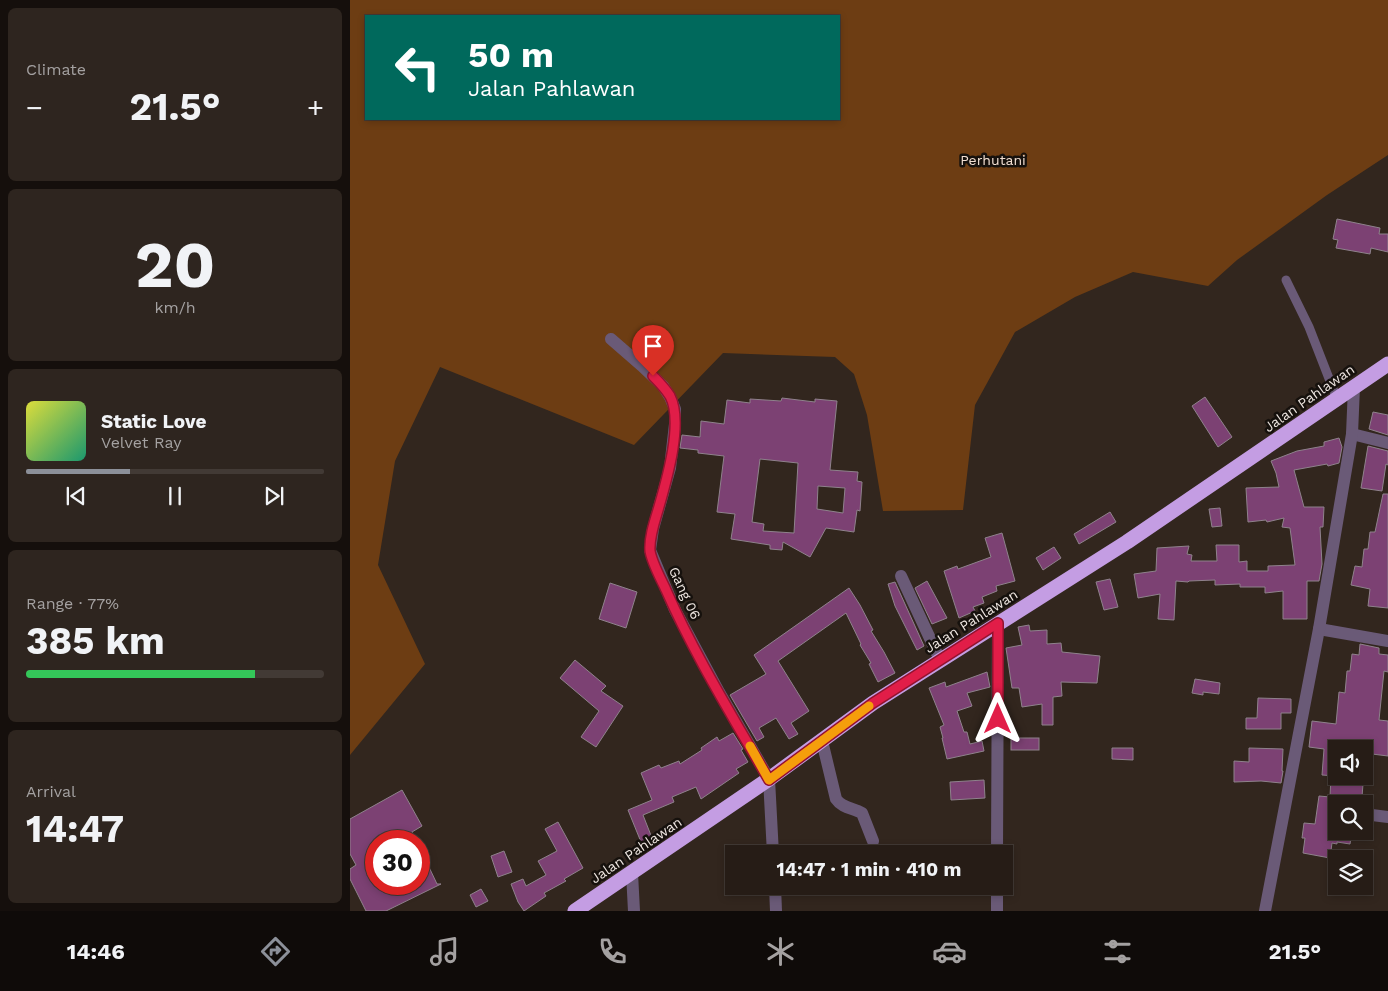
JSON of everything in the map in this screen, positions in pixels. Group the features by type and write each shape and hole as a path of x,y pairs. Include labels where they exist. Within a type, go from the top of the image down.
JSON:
{"highway":[{"name":"Jalan Pahlawan","path":"575,911 769,780 873,703 1127,542 1388,364"}],"street":[{"name":"Gang 06","path":"611,339 649,372 663,386 670,397 674,410 675,424 670,468 651,540 651,556 675,610 718,692 769,780"},
{"path":"1265,911 1319,629 1352,434 1354,387"},
{"path":"1352,434 1388,443"},
{"path":"901,576 940,660"},
{"path":"997,845 998,623"},
{"path":"1319,629 1388,641"},
{"path":"822,741 836,799 842,806 862,813 873,841"},
{"path":"769,780 773,845"},
{"path":"1373,815 1388,817"},
{"path":"632,873 634,911"},
{"path":"775,895 776,911"},
{"path":"997,895 997,911"}],"lane":[{"path":"1286,280 1310,327 1337,399"}],"green space":[{"name":"Perhutani","path":"350,0 1388,0 1388,155 1327,195 1237,260 1208,286 1133,272 1075,297 1015,332 975,405 963,510 883,511 867,415 854,374 835,357 723,353 634,445 440,367 395,461 378,565 425,664 350,755"}],"building":[{"path":"1337,219 1380,228 1379,234 1388,234 1388,252 1371,248 1370,254 1336,248 1338,240 1333,239"},
{"path":"1205,397 1232,437 1218,447 1192,406"},
{"path":"782,398 815,402 815,399 837,401 830,470 858,472 857,481 862,482 860,511 857,510 854,532 826,528 810,557 783,542 782,550 770,549 770,545 731,539 735,514 717,512 724,456 698,453 698,450 680,448 682,435 700,437 701,421 724,424 727,400 750,403 750,399 781,401","holes":["760,459 798,463 794,533 763,531 764,524 752,522","818,486 845,488 843,513 817,509"]},
{"path":"1373,412 1388,415 1388,435 1369,429"},
{"path":"1339,438 1342,447 1339,463 1294,470 1304,507 1324,507 1323,527 1320,527 1322,564 1319,581 1307,581 1307,619 1283,619 1283,591 1265,593 1265,587 1240,587 1240,584 1215,585 1215,580 1176,581 1174,620 1158,619 1160,594 1138,598 1134,574 1156,571 1157,548 1189,546 1187,554 1192,555 1191,561 1217,561 1216,545 1239,545 1239,562 1247,561 1247,571 1268,571 1268,566 1295,565 1290,528 1282,527 1284,518 1267,522 1266,520 1248,522 1246,488 1279,487 1271,461 1297,451 1324,446 1324,442"},
{"path":"1368,446 1388,451 1388,465 1386,464 1382,491 1361,488"},
{"path":"1383,494 1388,494 1388,608 1368,606 1370,589 1351,585 1355,566 1362,567 1364,549 1368,549 1370,532 1375,532"},
{"path":"1220,508 1222,526 1212,527 1209,509"},
{"path":"1110,512 1116,522 1079,544 1074,534"},
{"path":"1002,533 1015,581 996,586 997,591 982,597 984,603 973,607 975,611 959,618 944,571 957,566 958,569 991,557 985,538"},
{"path":"1054,547 1061,558 1043,570 1036,558"},
{"path":"1110,579 1118,607 1104,610 1096,582"},
{"path":"927,581 947,618 932,624 915,588"},
{"path":"895,582 924,646 917,650 895,606 888,584"},
{"path":"610,583 637,592 626,628 599,619"},
{"path":"849,588 860,605 873,630 871,631 895,673 878,682 869,664 871,663 860,645 846,613 778,661 809,711 791,723 798,734 789,739 776,718 759,728 764,737 757,741 730,695 766,674 754,655"},
{"path":"1029,625 1030,631 1047,630 1047,644 1061,643 1062,652 1100,656 1097,683 1061,682 1062,696 1053,697 1053,725 1042,725 1042,704 1022,707 1019,688 1012,688 1006,648 1022,645 1018,627"},
{"path":"1360,644 1379,648 1379,654 1388,655 1388,672 1384,671 1379,720 1388,721 1388,756 1373,754 1373,740 1328,740 1328,775 1322,775 1324,749 1309,747 1312,721 1336,724 1339,692 1345,693 1347,671 1350,671 1352,654 1359,655"},
{"path":"575,660 606,686 601,691 623,706 596,747 581,737 599,711 560,678"},
{"path":"987,672 990,687 967,693 972,706 957,711 964,732 967,732 970,744 982,741 984,751 947,759 940,727 944,725 929,688 945,682 946,687"},
{"path":"1195,679 1220,683 1219,694 1203,692 1203,695 1192,693"},
{"path":"1258,698 1291,699 1291,713 1281,713 1281,729 1246,729 1246,718 1257,718"},
{"path":"733,733 743,749 741,750 748,762 736,769 739,773 701,799 696,787 672,797 674,802 643,815 652,838 641,842 628,810 652,800 641,773 659,765 661,768 679,761 680,764 702,750 701,748 717,737 719,741"},
{"path":"1011,738 1039,738 1039,750 1011,750"},
{"path":"1112,748 1133,748 1133,760 1112,759"},
{"path":"1249,748 1283,749 1281,783 1261,781 1234,782 1234,761 1249,762"},
{"path":"984,780 985,798 951,800 950,782"},
{"path":"1331,785 1363,785 1362,795 1330,795"},
{"path":"402,790 422,826 415,830 365,830 365,895 419,895 386,911 366,911 350,879 350,869 356,865 350,854 350,819"},
{"path":"1319,796 1328,797 1328,840 1351,840 1350,844 1332,843 1331,850 1328,850 1328,858 1303,853 1304,823 1315,824"},
{"path":"558,822 583,868 564,879 566,881 544,893 546,896 524,911 518,902 511,884 523,879 526,886 546,875 538,861 557,851 545,829"},
{"path":"504,851 512,872 498,877 491,856"},
{"path":"430,869 437,884 441,884 430,889"},
{"path":"481,889 488,901 476,907 470,895"}],"slow traffic":[{"path":"750,746 769,780 869,706"}],"route":[{"path":"653,376 670,397 674,410 675,424 670,468 653,529 651,556 675,610 718,692 769,780 873,703 998,623 998,719"}]}
